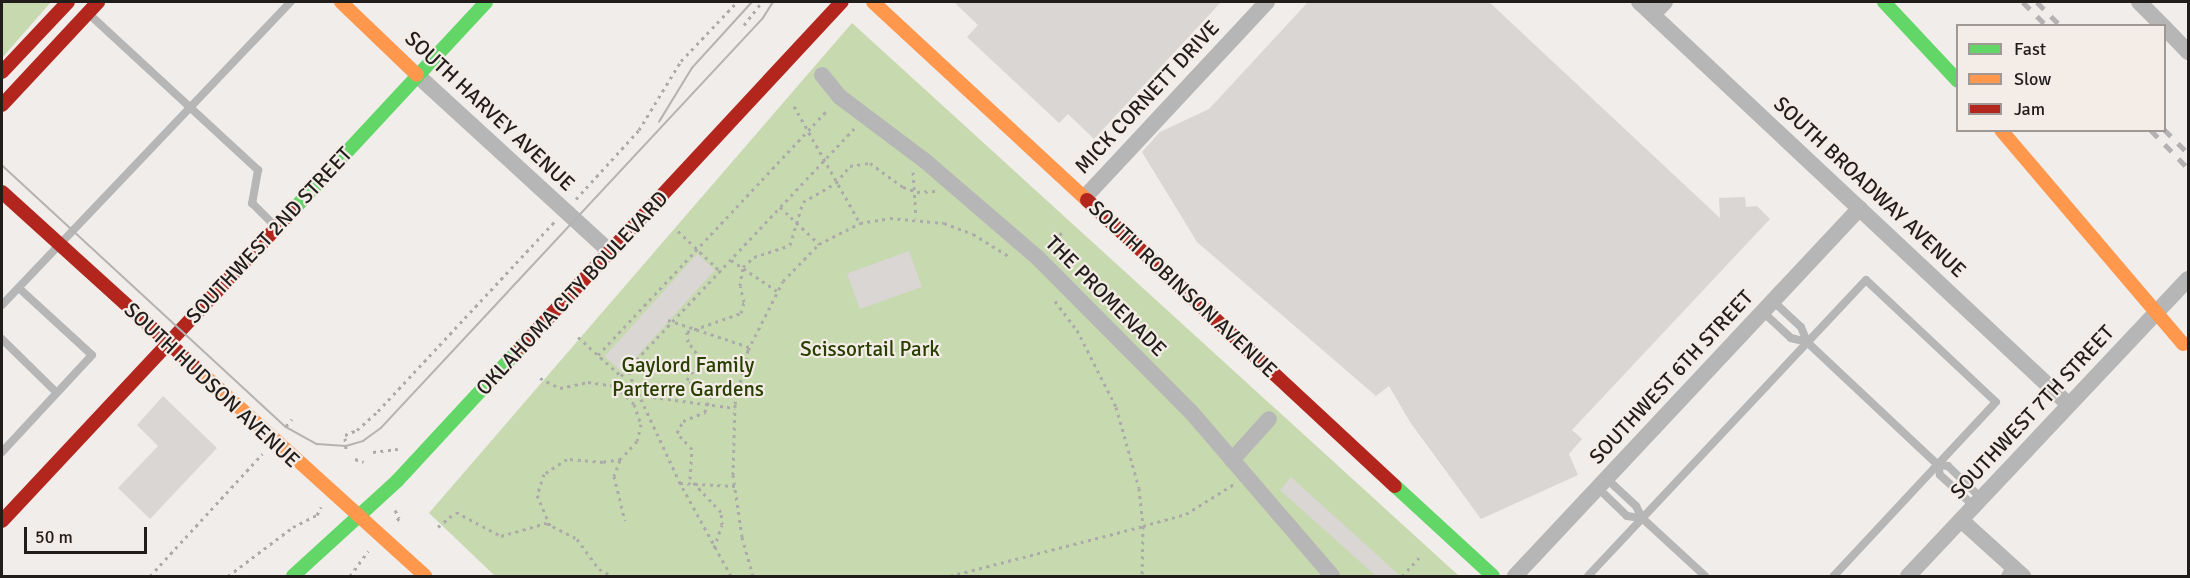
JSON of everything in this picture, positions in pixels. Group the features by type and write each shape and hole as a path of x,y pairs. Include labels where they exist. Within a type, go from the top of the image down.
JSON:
{"main road":[{"path":"2,72 68,2"},
{"path":"2,105 98,2"},
{"name":"SOUTH HARVEY AVENUE","path":"341,2 417,75"},
{"name":"SOUTHWEST 2ND STREET","path":"2,520 486,2"},
{"name":"OKLAHOMA CITY BOULEVARD","path":"293,576 360,519 842,2"},
{"name":"SOUTH ROBINSON AVENUE","path":"873,2 1493,576"},
{"path":"1884,2 1956,79"},
{"path":"2003,132 2188,350"},
{"name":"SOUTH HUDSON AVENUE","path":"2,192 425,576"}],"street":[{"name":"MICK CORNETT DRIVE","path":"1085,197 1267,2"},
{"name":"SOUTH BROADWAY AVENUE","path":"1639,2 2069,405"},
{"path":"1653,14 1665,2"},
{"path":"2139,2 2162,24"},
{"path":"2166,28 2188,52"},
{"name":"SOUTH HARVEY AVENUE","path":"417,75 610,252"},
{"name":"THE PROMENADE","path":"822,75 840,97 948,180 1053,273 1192,413 1332,576"},
{"name":"SOUTHWEST 6TH STREET","path":"1515,576 1860,208"},
{"name":"SOUTHWEST 7TH STREET","path":"1908,576 2188,279"},
{"path":"1232,460 1269,419"},
{"path":"1961,520 2012,573"}],"lane":[{"path":"2,305 61,246 291,2"},
{"path":"87,13 258,170 252,203 276,227"},
{"path":"1588,576 1866,280 1996,402 1834,576"},
{"path":"2,452 92,355 19,288"},
{"path":"1768,306 1791,338 1808,342"},
{"path":"1768,306 1801,327 1808,342 1938,465 1940,475 1977,502"},
{"path":"2,339 56,392"},
{"path":"1602,484 1627,516 1642,518"},
{"path":"1602,484 1636,506 1642,518 1705,576"}],"path":[{"path":"346,450 345,436 373,416 630,142 681,61 737,2"},
{"path":"744,25 762,2"},
{"path":"598,355 840,97"},
{"path":"794,106 860,223"},
{"path":"578,337 621,376 671,320 866,117"},
{"path":"909,148 917,192 916,217"},
{"path":"690,328 724,321 741,313 744,302 740,286 743,267 754,257 790,244 803,202 836,183 850,166 870,163 903,187 917,192 933,192 948,180"},
{"path":"780,207 819,244"},
{"path":"753,576 735,486 735,408 749,347 777,291 819,244 860,223 916,217 973,234 1015,262"},
{"path":"678,231 720,271"},
{"path":"731,260 777,291"},
{"path":"1051,296 1077,330 1116,407 1140,488 1143,526 1142,576"},
{"path":"671,320 749,347"},
{"path":"690,328 688,342 701,359 687,380 708,393 709,405 705,412 683,421 677,429 679,437 692,449 688,474 693,484 720,512 722,525 714,548"},
{"path":"625,365 680,483 731,576"},
{"path":"540,378 560,388 604,381 616,386 636,406 640,433 633,448 621,459 614,476 625,521"},
{"path":"638,395 735,408"},
{"path":"636,406 642,403"},
{"path":"374,452 388,450"},
{"path":"150,576 259,458"},
{"path":"355,459 364,462"},
{"path":"550,525 537,495 550,468 567,459 603,462 621,459"},
{"path":"950,576 1186,514 1245,475"},
{"path":"680,483 735,486"},
{"path":"438,527 456,512 501,536 535,524 550,525 577,538 598,569 612,576"},
{"path":"228,576 293,527 317,515"},
{"path":"350,576 367,552"},
{"path":"1402,576 1419,558"}],"green space":[{"path":"2,2 51,2 2,58"},
{"name":"Scissortail Park","path":"852,23 1459,576 495,576 429,513"}],"building":[{"path":"954,2 1221,2 1094,139 1068,114 1059,123 967,37 978,25"},
{"path":"1308,2 1489,2 1720,218 1719,198 1745,197 1746,207 1757,206 1770,219 1572,430 1582,439 1569,454 1578,475 1481,519 1410,422 1389,386 1376,396 1197,242 1142,152 1160,132 1209,109"},
{"path":"909,251 922,287 860,309 847,274"},
{"path":"697,254 715,270 622,373 605,357"},
{"path":"163,396 217,448 150,519 118,488 158,446 137,425"},
{"path":"1291,477 1400,576 1376,576 1280,490"}],"tram line":[{"path":"659,122 692,68 752,2"},
{"path":"2,165 286,427 317,444 346,446 363,441 381,428 763,18 773,2"}],"railway":[{"path":"2023,2 2045,24"},
{"path":"2037,2 2059,24"},
{"path":"2166,131 2188,153"},
{"path":"2153,132 2188,168"}],"traffic: fast":[{"path":"292,211 486,2"},
{"path":"1884,2 1956,79"},
{"path":"293,576 397,481 521,347"},
{"path":"1395,486 1493,576"}],"traffic: slow":[{"path":"341,2 417,75"},
{"path":"873,2 1087,200"},
{"path":"2003,132 2183,344"},
{"path":"197,369 425,576"}],"traffic: jam":[{"path":"2,72 68,2"},
{"path":"2,105 98,2"},
{"path":"521,347 842,2"},
{"path":"2,192 197,369"},
{"path":"1087,200 1395,486"},
{"path":"2,521 292,211"}],"park label":[{"name":"Gaylord Family Parterre Gardens","path":"688,377"}]}
